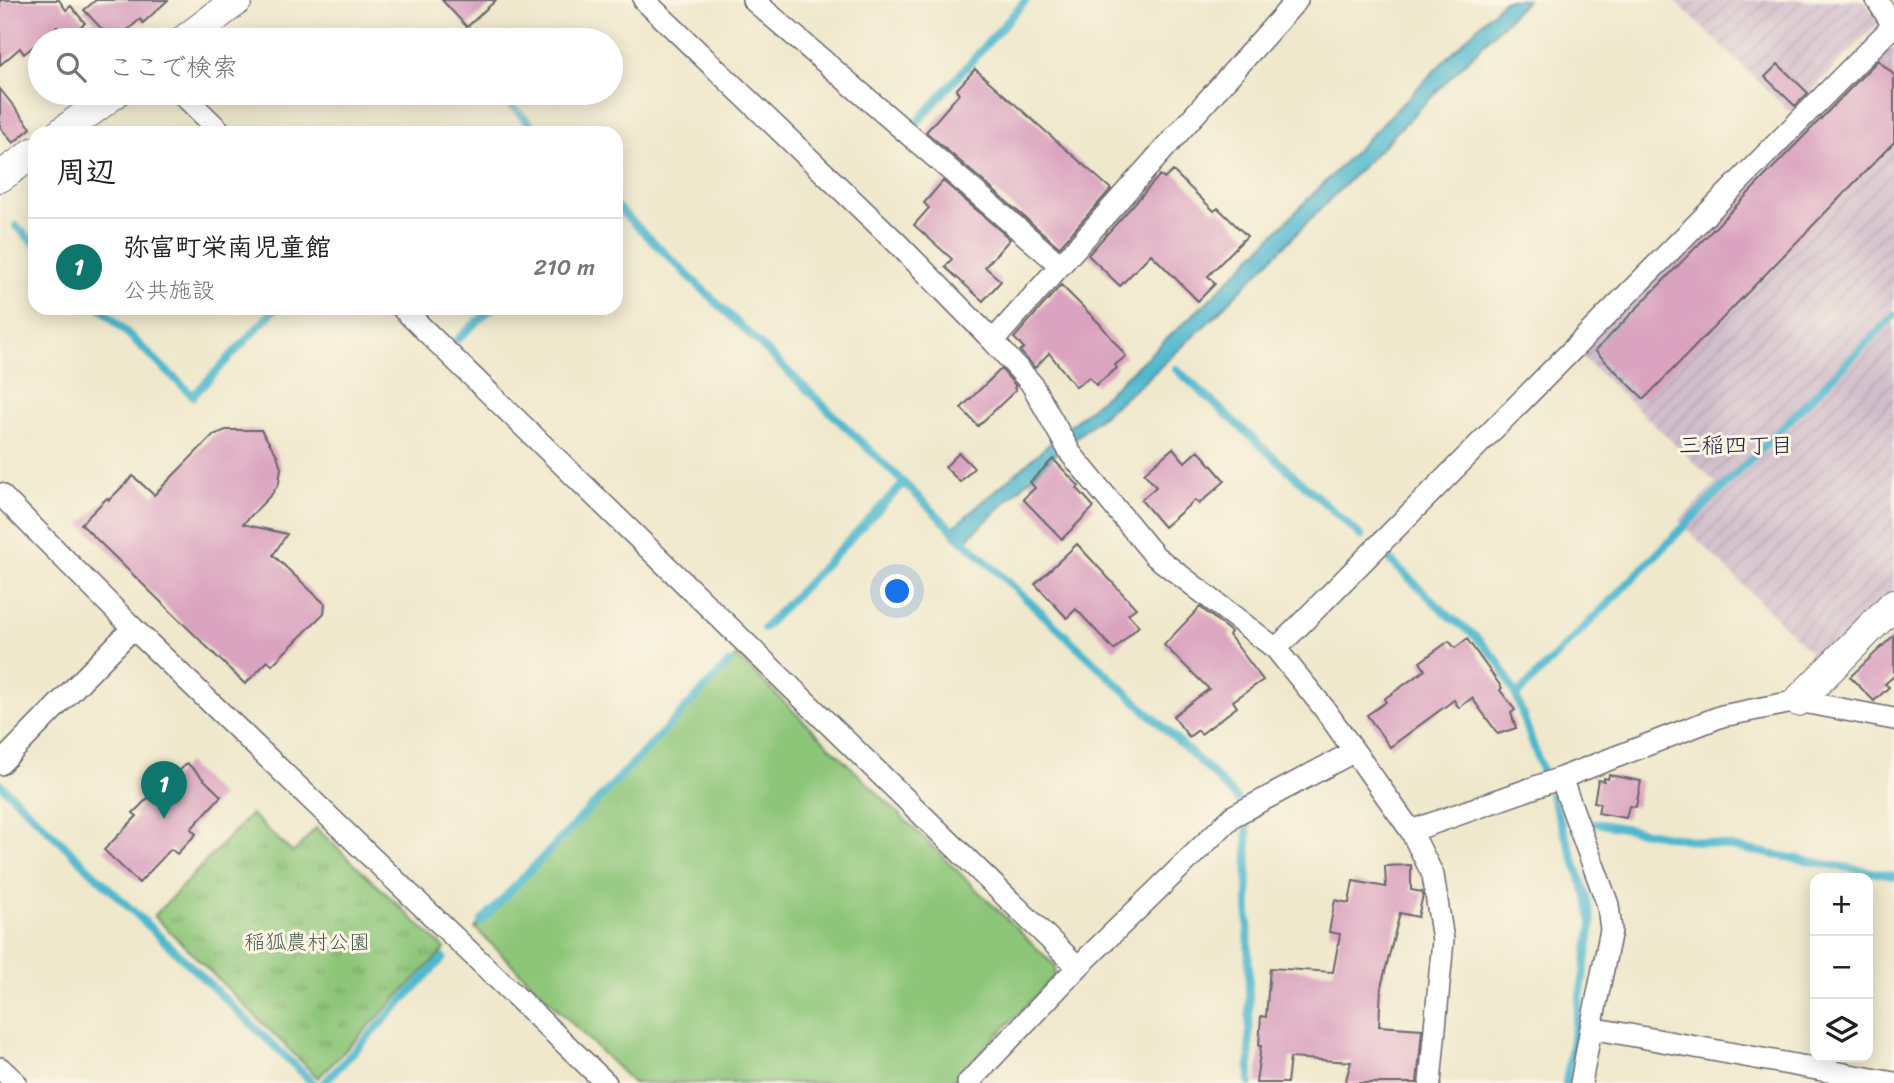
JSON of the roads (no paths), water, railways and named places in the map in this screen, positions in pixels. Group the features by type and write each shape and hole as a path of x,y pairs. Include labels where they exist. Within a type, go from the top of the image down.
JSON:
{"main road":[{"path":"201,28 237,0"},
{"path":"70,126 99,105"},
{"path":"0,177 28,157"},
{"path":"1798,701 1894,604"}],"street":[{"path":"644,0 897,242 993,341 1031,383 1071,454 1155,555 1276,649 1323,707 1411,831 1433,875 1443,940 1430,1083"},
{"path":"993,341 1297,0"},
{"path":"1276,649 1894,26 1877,0"},
{"path":"757,1 1060,265"},
{"path":"193,105 215,126"},
{"path":"409,315 1078,967"},
{"path":"0,494 133,628 606,1083"},
{"path":"0,764 133,628"},
{"path":"1411,831 1562,778 1722,716 1798,701 1894,719"},
{"path":"968,1083 1078,967 1233,816 1353,752"},
{"path":"1562,778 1608,905 1611,930 1581,1083"},
{"path":"1591,1028 1894,1083"},
{"path":"0,1068 16,1083"}],"water":[{"path":"1504,0 1527,0 1215,316 1145,381 1058,452 962,544 949,531 1109,392 1209,300"}],"waterway":[{"path":"913,127 1026,0"},
{"path":"511,105 533,126"},
{"path":"623,213 1238,800"},
{"path":"16,226 28,237"},
{"path":"108,315 193,396 269,315"},
{"path":"458,339 484,315"},
{"path":"1516,696 1894,315"},
{"path":"1176,369 1361,536"},
{"path":"764,628 904,483"},
{"path":"1387,557 1450,617 1474,635 1499,662 1516,696 1543,773"},
{"path":"481,922 729,663"},
{"path":"0,784 313,1083"},
{"path":"1551,795 1587,897 1592,924 1566,1083"},
{"path":"1247,819 1250,1083"},
{"path":"1595,823 1894,876"},
{"path":"324,1083 443,958"}],"place":[{"name":"弥富町栄南児童館","path":"164,819"}],"district":[{"name":"三稲四丁目","path":"1736,445"}],"park label":[{"name":"稲狐農村公園","path":"307,942"}]}
